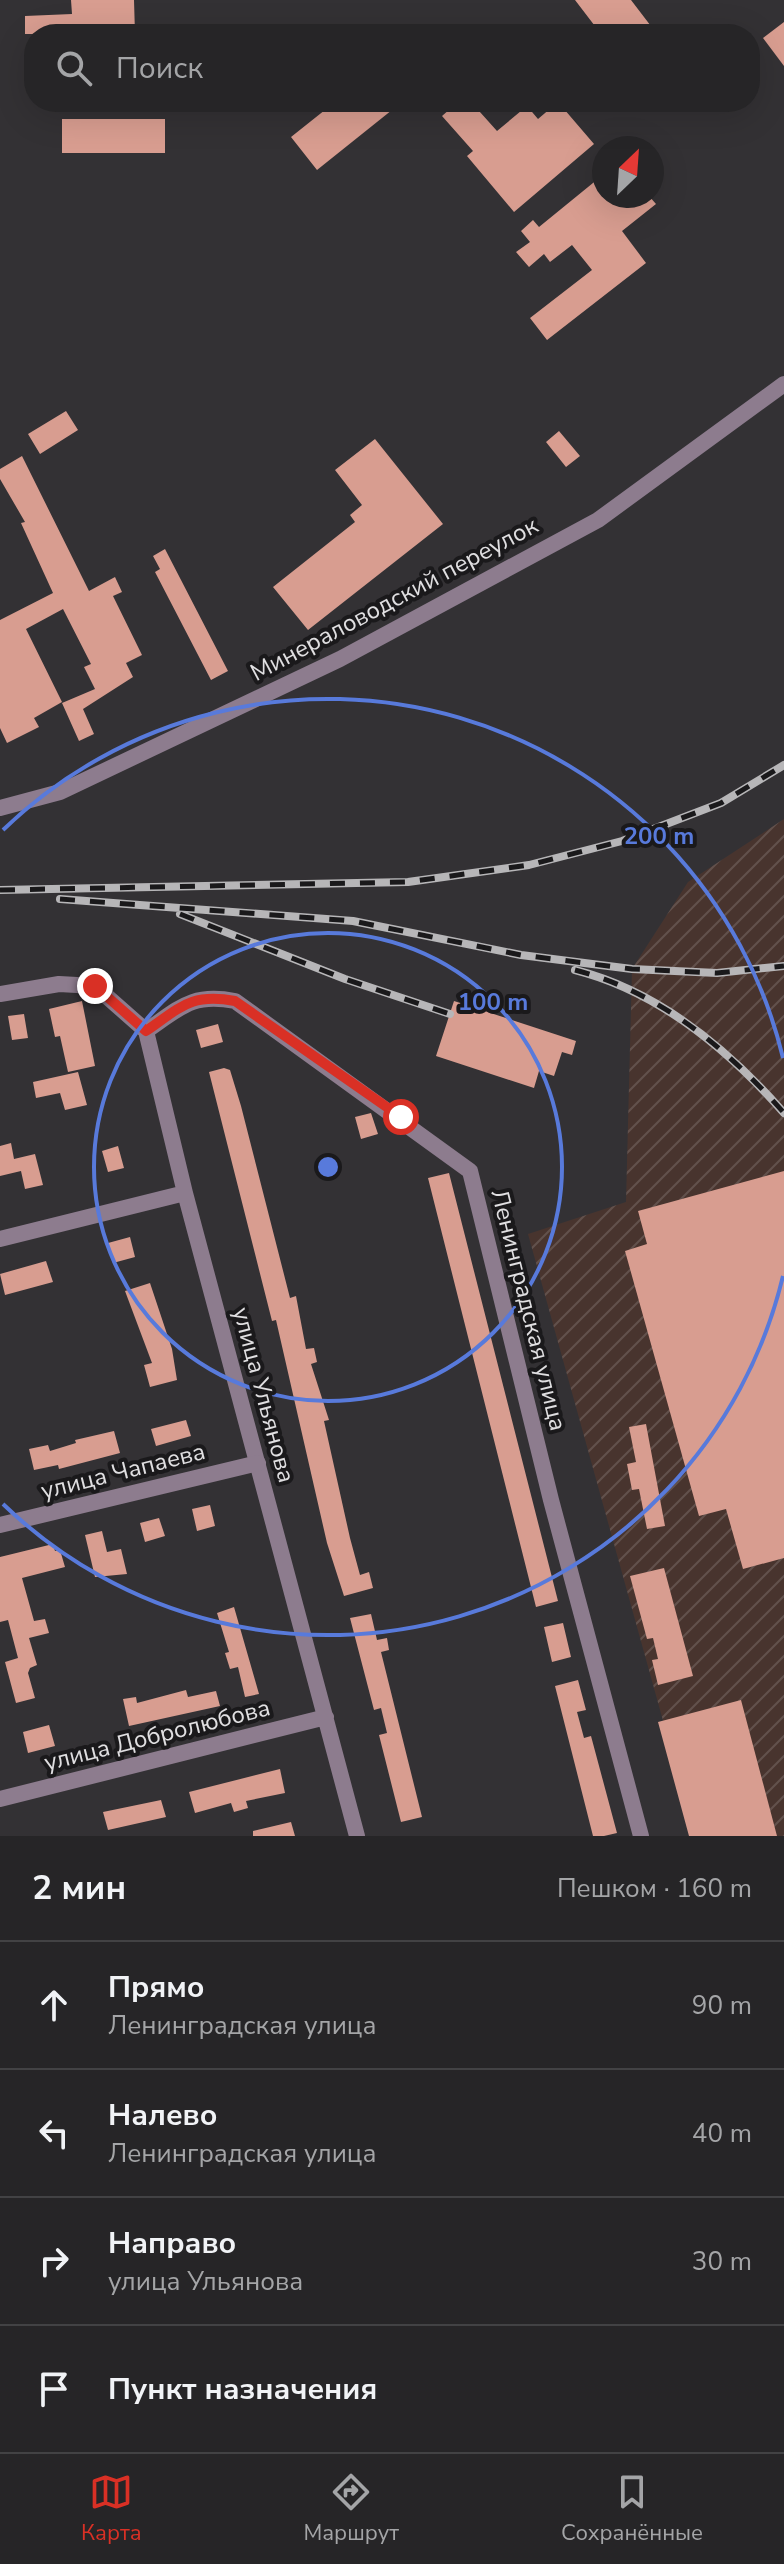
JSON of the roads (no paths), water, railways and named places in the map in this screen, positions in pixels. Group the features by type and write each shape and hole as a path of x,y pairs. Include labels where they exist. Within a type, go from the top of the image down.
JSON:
{"street":[{"name":"Минераловодский переулок","path":"0,808 60,792 340,659 584,527 784,384"},
{"path":"0,994 59,984 95,986 146,1031"},
{"name":"Ленинградская улица","path":"146,1031 183,1006 207,996 235,1001 470,1171 544,1470 641,1836"},
{"name":"улица Ульянова","path":"146,1031 185,1193 357,1836"},
{"path":"0,1239 185,1193"},
{"name":"улица Чапаева","path":"0,1525 258,1463"},
{"name":"улица Добролюбова","path":"0,1799 326,1717"}],"railway":[{"path":"0,890 408,882 529,865 622,841 721,803 784,765"},
{"path":"60,899 353,921 521,955 632,969 717,973 784,966"},
{"path":"180,914 345,979 450,1014"},
{"path":"575,970 635,992 690,1025 739,1067 784,1113"}]}
